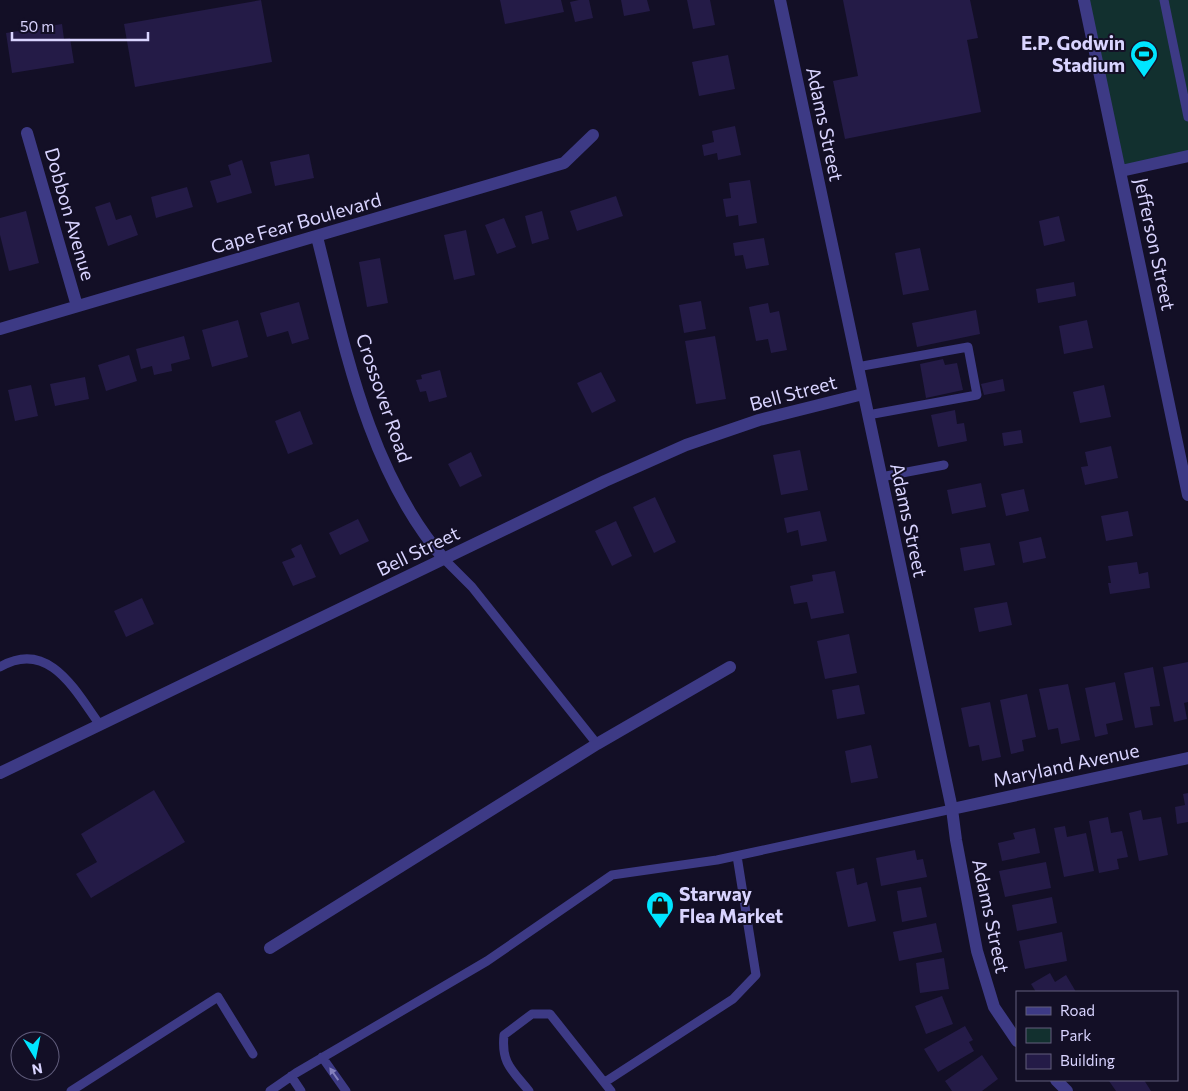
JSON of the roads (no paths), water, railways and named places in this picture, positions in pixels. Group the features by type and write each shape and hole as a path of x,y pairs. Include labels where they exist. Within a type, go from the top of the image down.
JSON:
{"street":[{"name":"Adams Street","path":"780,0 952,808 956,840 977,951 994,1007 1016,1040"},
{"name":"Jefferson Street","path":"1084,0 1188,495"},
{"name":"Dobbon Avenue","path":"28,132 77,306"},
{"name":"Cape Fear Boulevard","path":"0,329 564,164 593,135"},
{"path":"1121,171 1188,156"},
{"name":"Crossover Road","path":"317,237 344,340 365,410 386,466 409,510 428,540 444,559"},
{"name":"Bell Street","path":"0,773 605,481 686,445 759,420 863,394"},
{"path":"270,948 597,744 730,667"},
{"name":"Maryland Avenue","path":"952,808 1188,758"},
{"path":"1057,1081 1067,1091"}],"lane":[{"path":"1164,0 1188,117"},
{"path":"857,366 968,347 977,395 868,415"},
{"path":"881,477 944,465"},
{"path":"444,559 472,587 597,744"},
{"path":"0,667 11,660 39,660 60,670 100,725"},
{"path":"270,1091 322,1057 487,961 612,875 737,856 952,808"},
{"path":"605,1082 733,999 756,975 737,856"},
{"path":"71,1091 218,997 253,1054"},
{"path":"529,1091 509,1066 502,1052 504,1035 532,1014 550,1014 611,1091"},
{"path":"322,1057 346,1091"},
{"path":"291,1076 301,1091"}],"place":[{"name":"E.P. Godwin Stadium","path":"1144,78"},
{"name":"Starway Flea Market","path":"660,929"}]}
